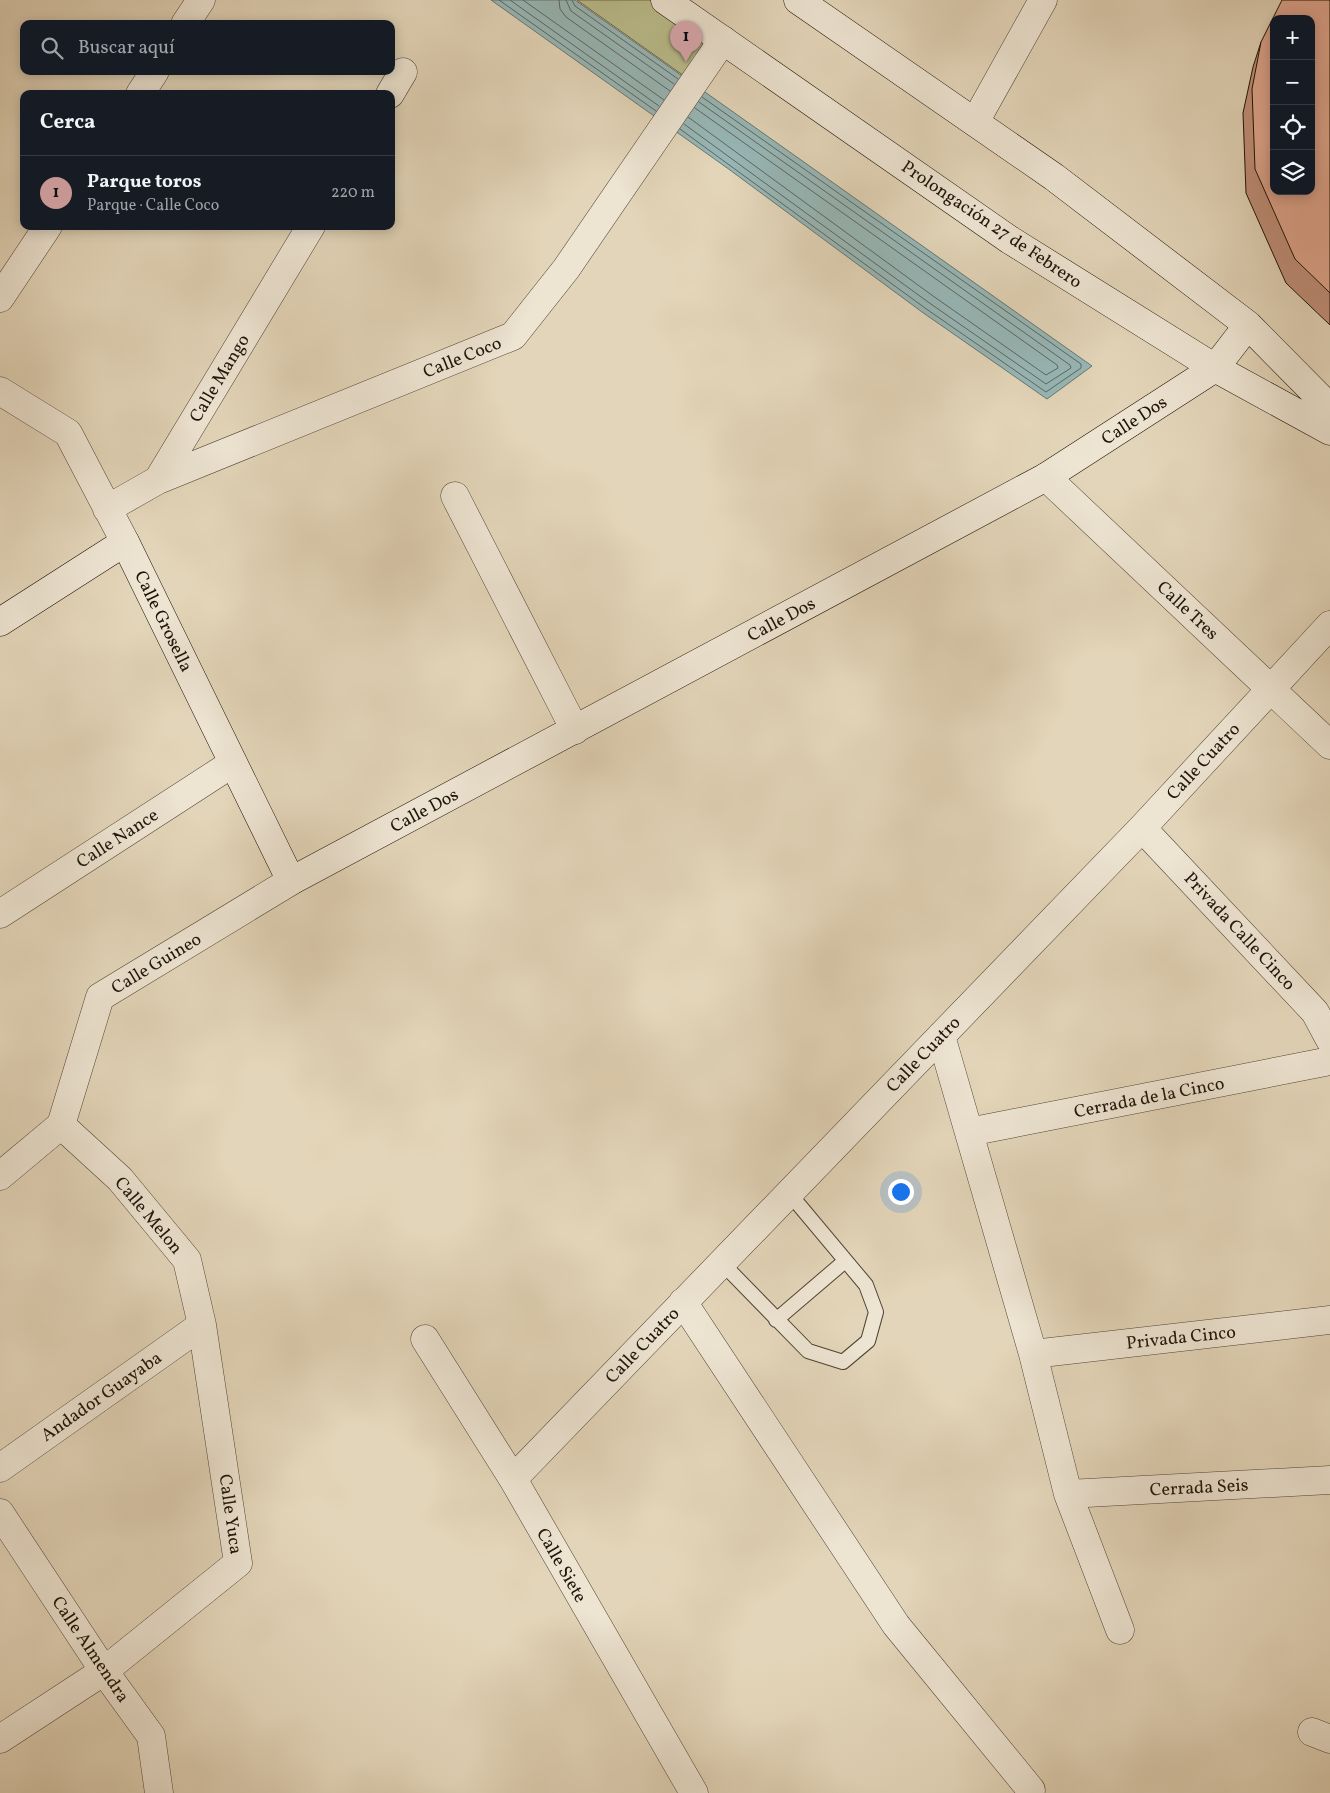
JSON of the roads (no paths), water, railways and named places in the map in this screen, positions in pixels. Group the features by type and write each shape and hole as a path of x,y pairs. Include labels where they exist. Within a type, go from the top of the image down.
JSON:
{"street":[{"path":"188,20 201,0"},
{"name":"Prolongación 27 de Febrero","path":"665,0 1010,240 1215,368 1330,431"},
{"path":"798,0 1054,177 1248,325 1330,408"},
{"path":"975,122 1043,0"},
{"name":"Calle Coco","path":"158,480 513,336 566,269 723,40"},
{"path":"143,90 152,75"},
{"path":"0,298 45,230"},
{"name":"Calle Mango","path":"107,509 158,480 309,230"},
{"name":"Calle Dos","path":"291,881 1046,477 1215,368 1248,325"},
{"name":"Calle Grosella","path":"0,391 68,434 125,542 291,881"},
{"name":"Calle Tres","path":"1046,477 1330,744"},
{"path":"455,496 574,730"},
{"path":"0,622 125,542"},
{"name":"Calle Cuatro","path":"513,1479 1142,828 1330,625"},
{"name":"Calle Nance","path":"0,914 233,763"},
{"name":"Privada Calle Cinco","path":"1142,828 1315,1012 1330,1040"},
{"name":"Calle Guineo","path":"61,1126 100,997 291,881"},
{"path":"941,1036 1033,1354 1068,1494 1120,1630"},
{"name":"Cerrada de la Cinco","path":"969,1132 1330,1062"},
{"path":"0,1176 61,1126"},
{"name":"Calle Melon","path":"61,1126 120,1179 187,1260 202,1325"},
{"path":"684,1302 896,1626 1031,1790"},
{"name":"Privada Cinco","path":"1033,1354 1330,1320"},
{"name":"Andador Guayaba","path":"0,1468 202,1325"},
{"name":"Calle Yuca","path":"104,1671 238,1563 202,1325"},
{"name":"Calle Siete","path":"424,1340 513,1479 694,1793"},
{"name":"Cerrada Seis","path":"1068,1494 1330,1480"},
{"name":"Calle Almendra","path":"0,1513 104,1671 151,1736 159,1793"},
{"path":"0,1739 104,1671"}],"lane":[{"path":"722,1263 808,1352 843,1362 868,1341 876,1312 866,1285 789,1193"},
{"path":"776,1320 845,1261"}],"water":[{"path":"491,0 575,0 1092,366 1047,399 922,312 730,170"}],"place":[{"name":"Parque toros","path":"686,62"}]}
